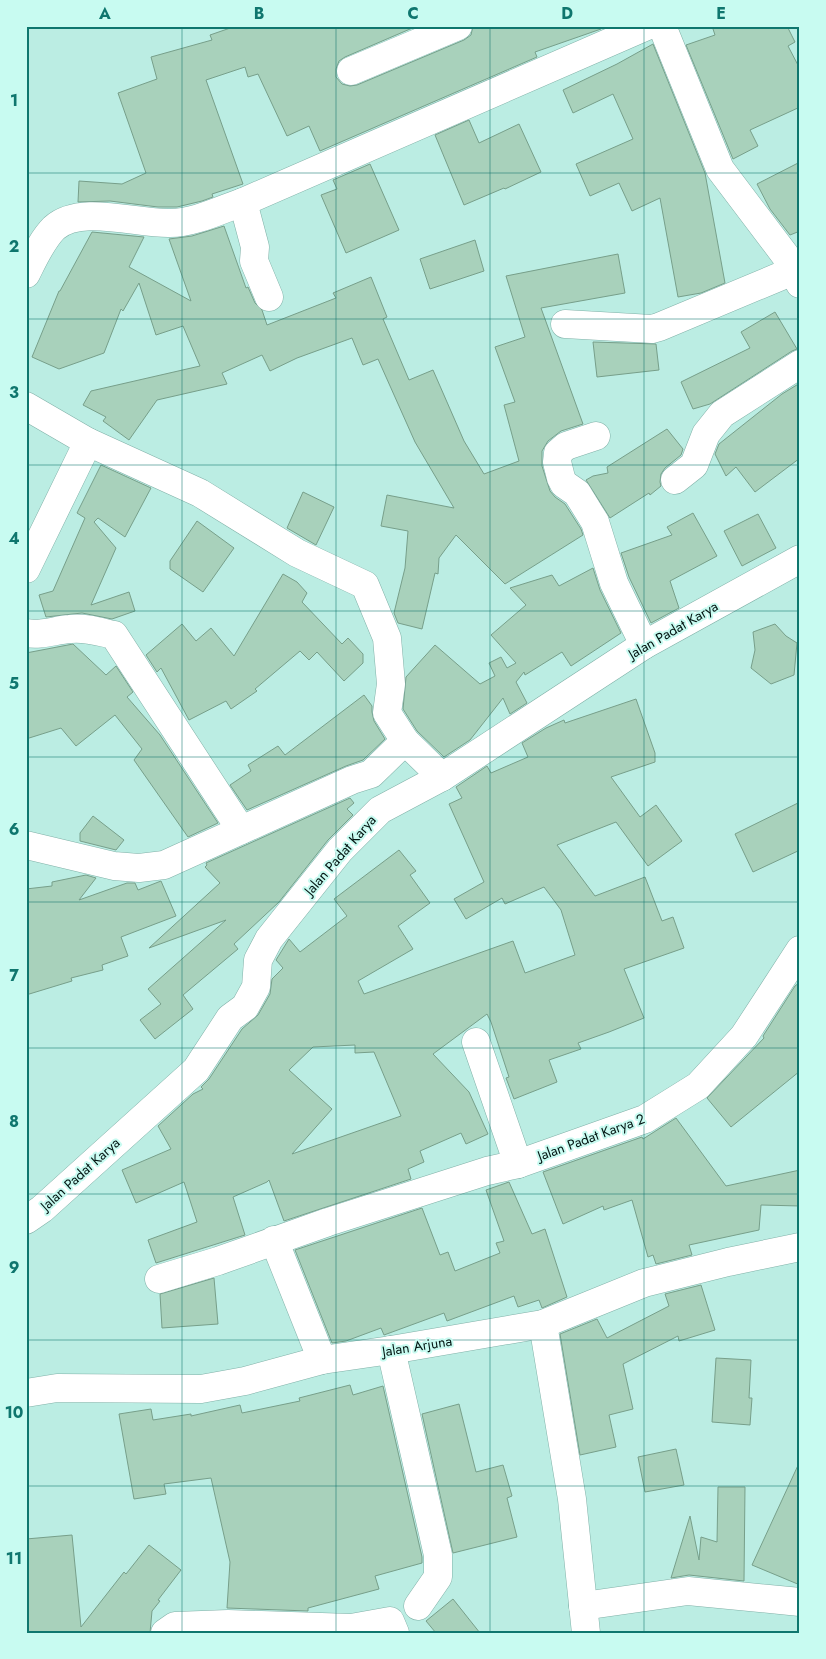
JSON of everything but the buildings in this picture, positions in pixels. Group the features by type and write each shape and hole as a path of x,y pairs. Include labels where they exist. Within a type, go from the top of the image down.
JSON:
{"street":[{"path":"350,71 413,34 458,26"},
{"path":"26,274 38,250 49,234 59,224 72,218 101,216 155,223 183,222 243,202 648,26"},
{"path":"565,324 652,329 794,264 720,169 662,26"},
{"path":"243,202 255,247 254,261 269,297"},
{"path":"675,480 694,465 706,434 722,414 800,364"},
{"path":"26,406 88,442 200,494 296,553 365,585 387,638 391,684 387,713 405,741 442,777"},
{"path":"596,436 566,446 558,452 558,470 564,484 577,493 594,522 614,583 644,646"},
{"path":"26,569 88,442"},
{"name":"Jalan Padat Karya","path":"26,1220 42,1209 196,1070 230,1018 246,1008 256,988 258,960 269,939 340,850 380,810 442,777 644,646 800,559"},
{"path":"26,633 35,635 72,628 114,635 241,830"},
{"path":"26,845 114,866 138,868 164,865 352,780 371,774 405,741"},
{"name":"Jalan Padat Karya 2","path":"159,1279 487,1171 518,1164 645,1119 698,1086 744,1036 800,950"},
{"path":"476,1042 518,1164"},
{"path":"274,1240 322,1360"},
{"name":"Jalan Arjuna","path":"26,1393 57,1388 201,1389 245,1381 322,1360 543,1324 644,1283 728,1262 800,1247"},
{"path":"543,1324 572,1499 586,1633"},
{"path":"391,1350 438,1555 438,1577 418,1606"},
{"path":"583,1606 688,1591 800,1602"},
{"path":"165,1633 175,1626 228,1624 351,1628 390,1621 395,1633"}]}
